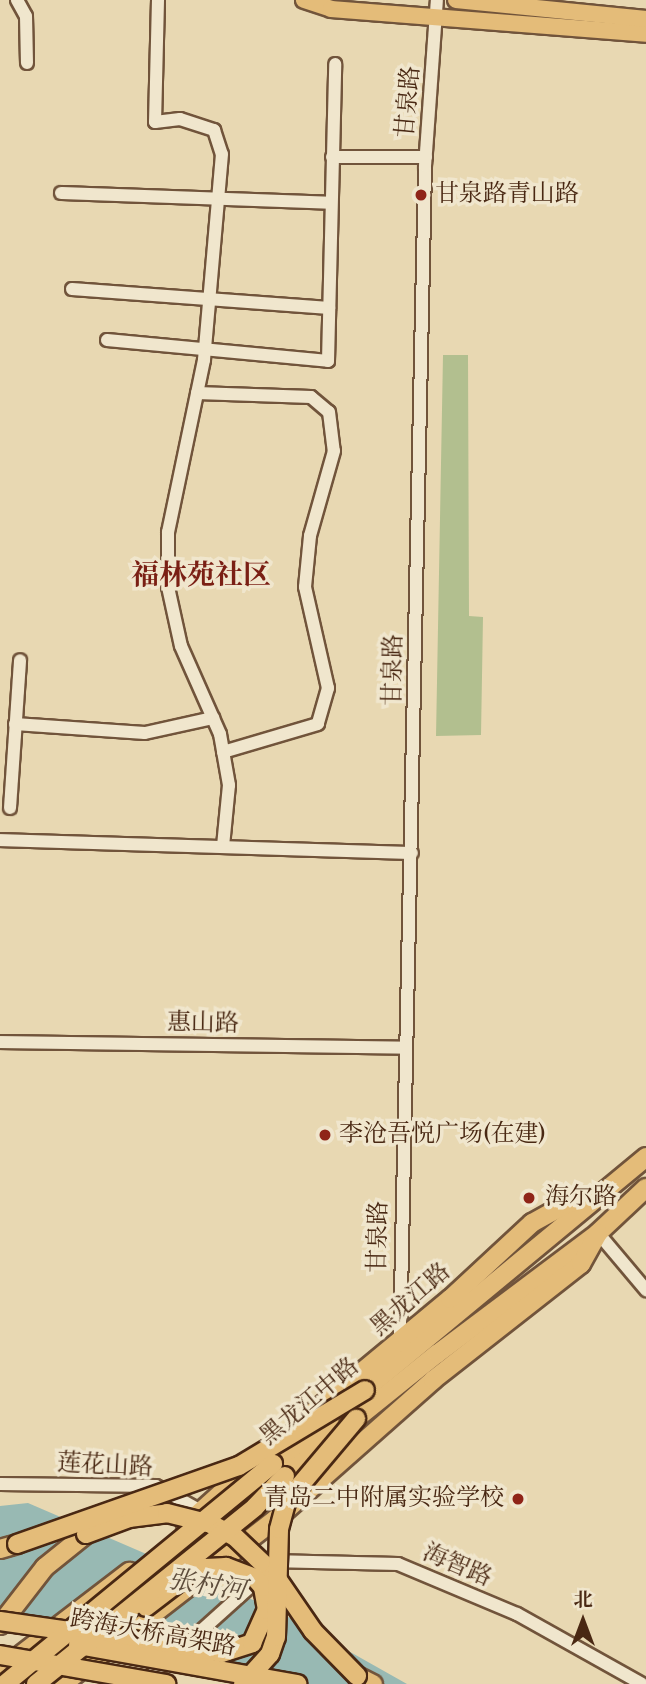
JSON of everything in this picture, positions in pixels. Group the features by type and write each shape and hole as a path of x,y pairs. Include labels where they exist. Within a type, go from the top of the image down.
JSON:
{"highway":[{"name":"黑龙江中路","path":"5,1684 365,1390 595,1196 646,1157"},
{"name":"黑龙江中路","path":"45,1681 356,1419 437,1354 598,1233 646,1188"},
{"name":"黑龙江路","path":"202,1511 400,1342 532,1223 566,1204 595,1196"},
{"name":"黑龙江中路","path":"45,1681 239,1548 433,1380 581,1264 598,1233"},
{"path":"0,1549 239,1466 365,1390"},
{"path":"243,1684 270,1654 276,1637 280,1609 277,1551 286,1502 356,1419"},
{"path":"0,1674 154,1553 202,1511"},
{"path":"0,1623 64,1548 107,1525 167,1513 211,1524 250,1548 336,1658 373,1684"},
{"path":"0,1623 97,1634 108,1636 121,1638 132,1640 181,1648 235,1651 252,1643 263,1627 267,1611 263,1587 237,1569 206,1567 185,1577 146,1607 114,1629 103,1636 70,1658 45,1681 0,1674"},
{"name":"跨海大桥高架路","path":"0,1631 298,1684"},
{"name":"跨海大桥高架路","path":"0,1656 166,1684"}],"main road":[{"path":"304,0 331,9 438,8 646,34"},
{"path":"456,0 646,19"}],"street":[{"path":"17,0 26,16 27,63"},
{"path":"158,0 155,122 180,119 214,130 222,154 215,198 204,349 168,532 168,587 181,646 213,718 223,752 229,785 223,846"},
{"name":"甘泉路","path":"400,1342 426,157 438,8"},
{"path":"107,340 328,361 335,64"},
{"path":"332,157 426,157"},
{"path":"61,193 331,203"},
{"path":"72,289 329,308"},
{"path":"197,394 312,397 329,412 334,451 310,536 305,587 328,688 318,724 223,752"},
{"path":"10,808 20,660"},
{"path":"15,724 145,733 213,718"},
{"path":"0,840 412,853"},
{"name":"惠山路","path":"0,1042 405,1048"},
{"path":"598,1233 646,1290"},
{"name":"莲花山路","path":"0,1484 156,1486 202,1511 239,1548"},
{"name":"海智路","path":"239,1548 281,1561 398,1564 517,1614 642,1684"},
{"path":"141,1684 281,1561"}],"green space":[{"path":"443,355 468,355 469,616 483,617 481,735 436,736"}],"water":[{"name":"张村河","path":"28,1503 274,1609 407,1684 280,1684 211,1650 30,1630 0,1632 0,1506"}],"place":[{"name":"甘泉路青山路","path":"421,195"},
{"name":"李沧吾悦广场(在建)","path":"325,1135"},
{"name":"海尔路","path":"529,1198"},
{"name":"青岛二中附属实验学校","path":"518,1499"}],"district":[{"name":"福林苑社区","path":"201,576"}]}
